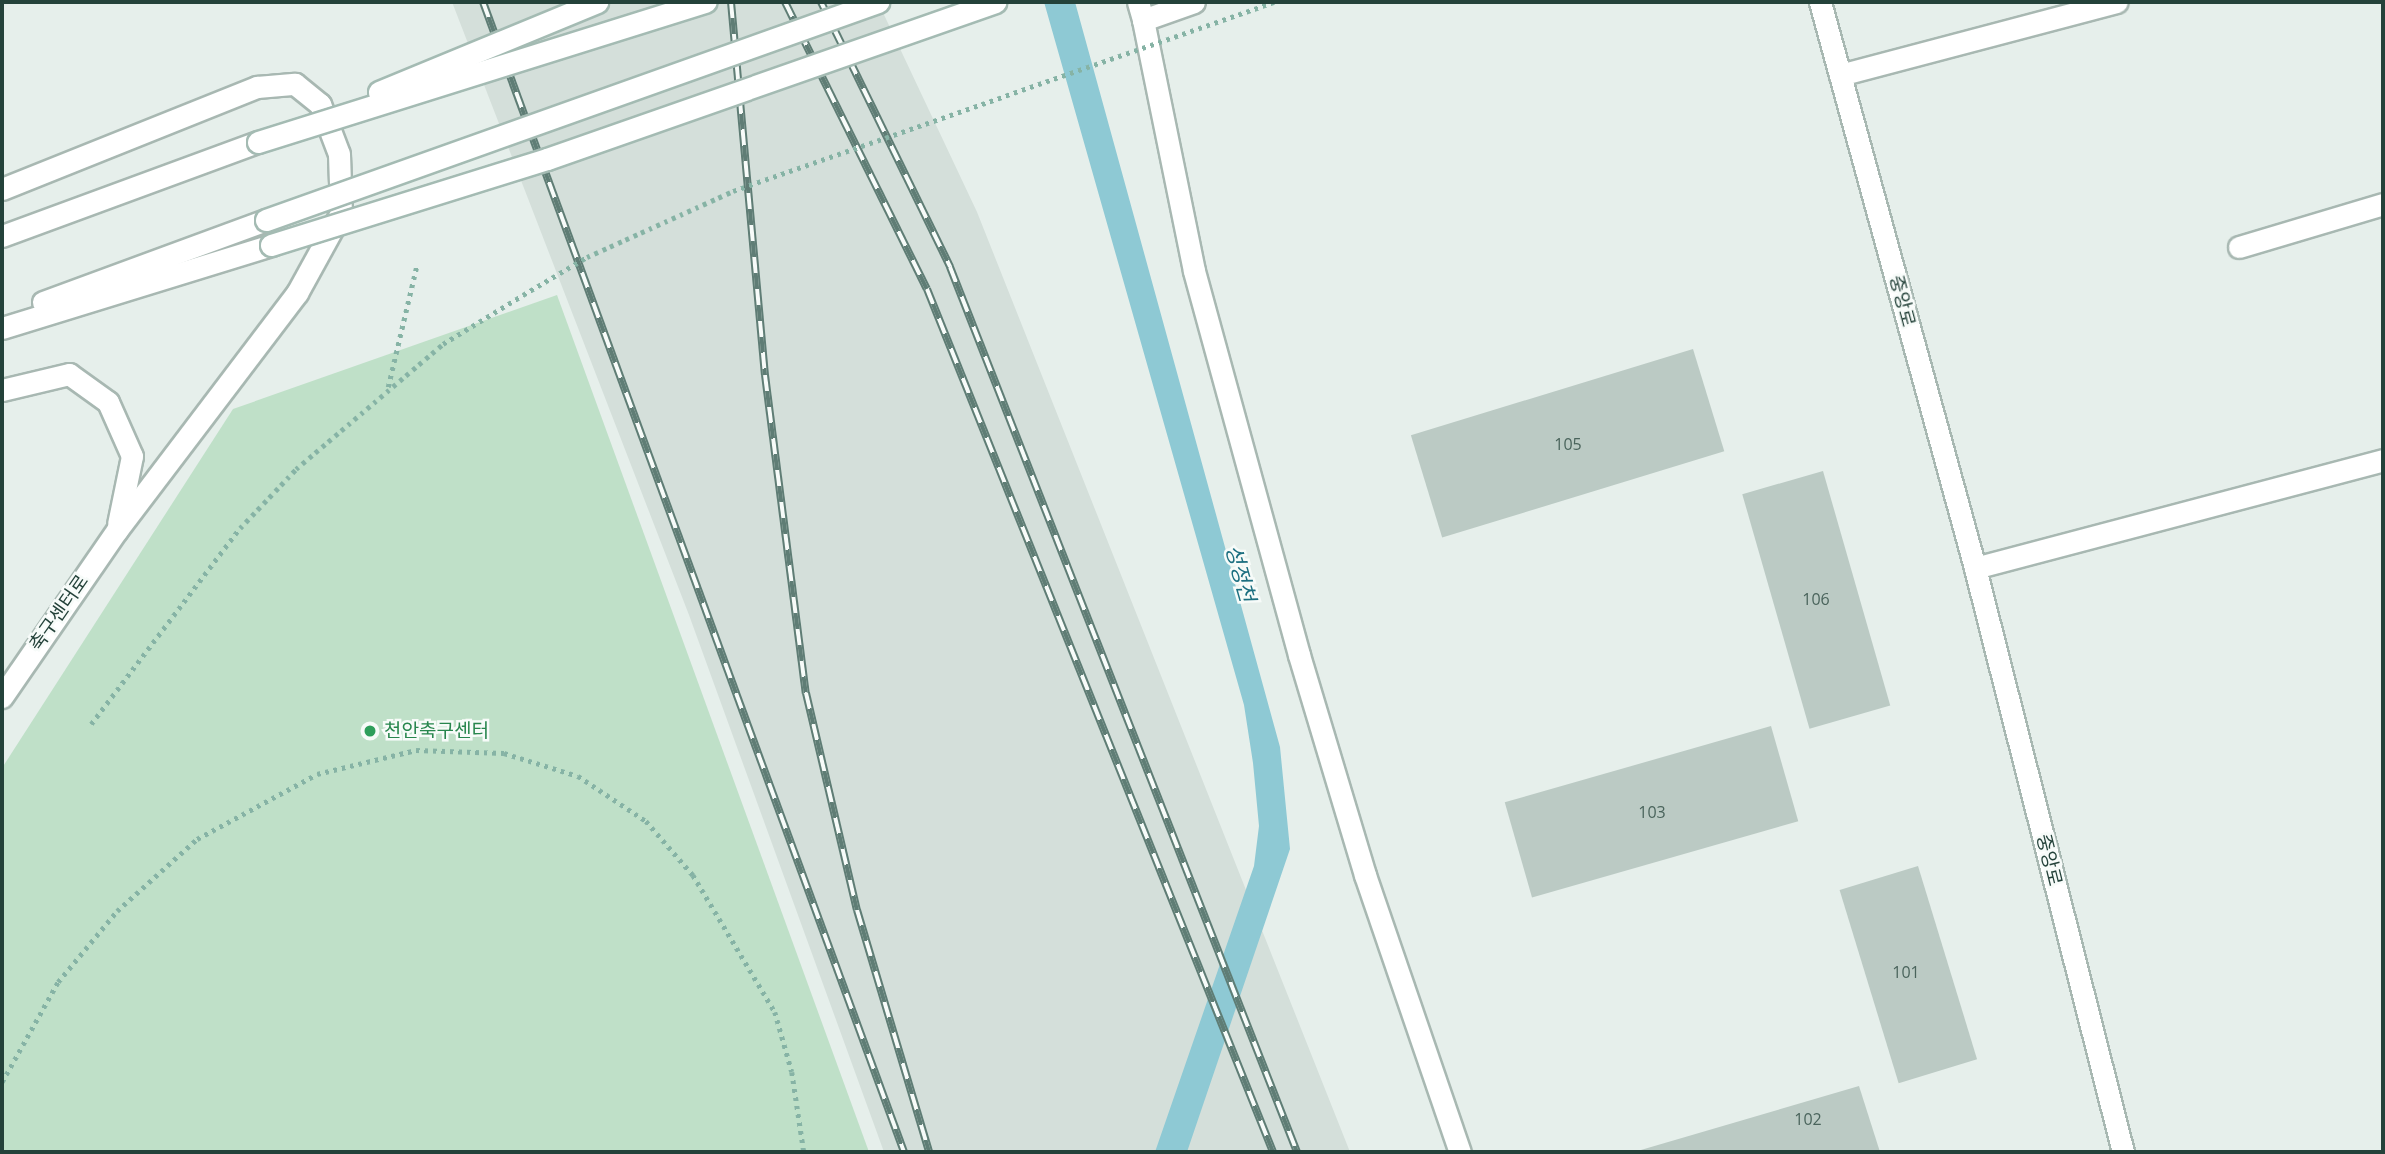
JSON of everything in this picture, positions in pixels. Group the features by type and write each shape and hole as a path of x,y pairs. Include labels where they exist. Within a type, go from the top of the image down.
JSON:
{"street":[{"path":"2,236 258,142 597,2"},
{"path":"258,142 706,2"},
{"path":"2,317 878,2"},
{"path":"2,328 547,159 995,2"},
{"path":"1194,2 1141,11 1194,271 1299,655 1365,876 1460,1152"},
{"name":"중앙로","path":"1820,2 1975,568 2123,1152"},
{"path":"1840,75 2117,2"},
{"name":"축구센터로","path":"2,189 257,87 295,84 320,104 339,154 341,214 297,293 117,530 2,696"},
{"path":"2239,247 2383,204"},
{"path":"2,390 69,374 108,402 132,456 117,530"},
{"path":"1975,568 2383,460"}],"path":[{"path":"91,724 240,528 388,387 523,295 662,221 1274,2"},
{"path":"388,387 417,264"},
{"path":"2,1082 58,982 117,911 197,839 317,774 415,750 504,753 578,776 646,821 693,875 775,1013 792,1072 804,1152"}],"shaded area":[{"path":"452,2 878,2 977,212 1350,1152 884,1152 689,615"}],"green space":[{"name":"천안축구센터","path":"557,295 869,1152 2,1152 2,768 233,409"}],"water":[{"path":"1044,2 1075,2 1280,747 1290,849 1187,1152 1155,1152 1254,866 1259,826 1253,763 1244,705"}],"building":[{"path":"1693,349 1724,451 1442,538 1411,435"},
{"path":"1823,471 1890,706 1810,729 1742,494"},
{"path":"1771,726 1798,821 1532,898 1505,802"},
{"path":"1918,866 1977,1059 1899,1083 1840,890"},
{"path":"1859,1086 1880,1152 1634,1152"}],"railway":[{"path":"483,2 904,1152"},
{"path":"731,2 765,375 806,693 857,910 929,1152"},
{"path":"785,2 927,289 1273,1152"},
{"path":"821,2 950,267 1297,1152"}],"place":[{"name":"천안축구센터","path":"370,731"}],"water label":[{"name":"성정천","path":"1241,573"}]}
